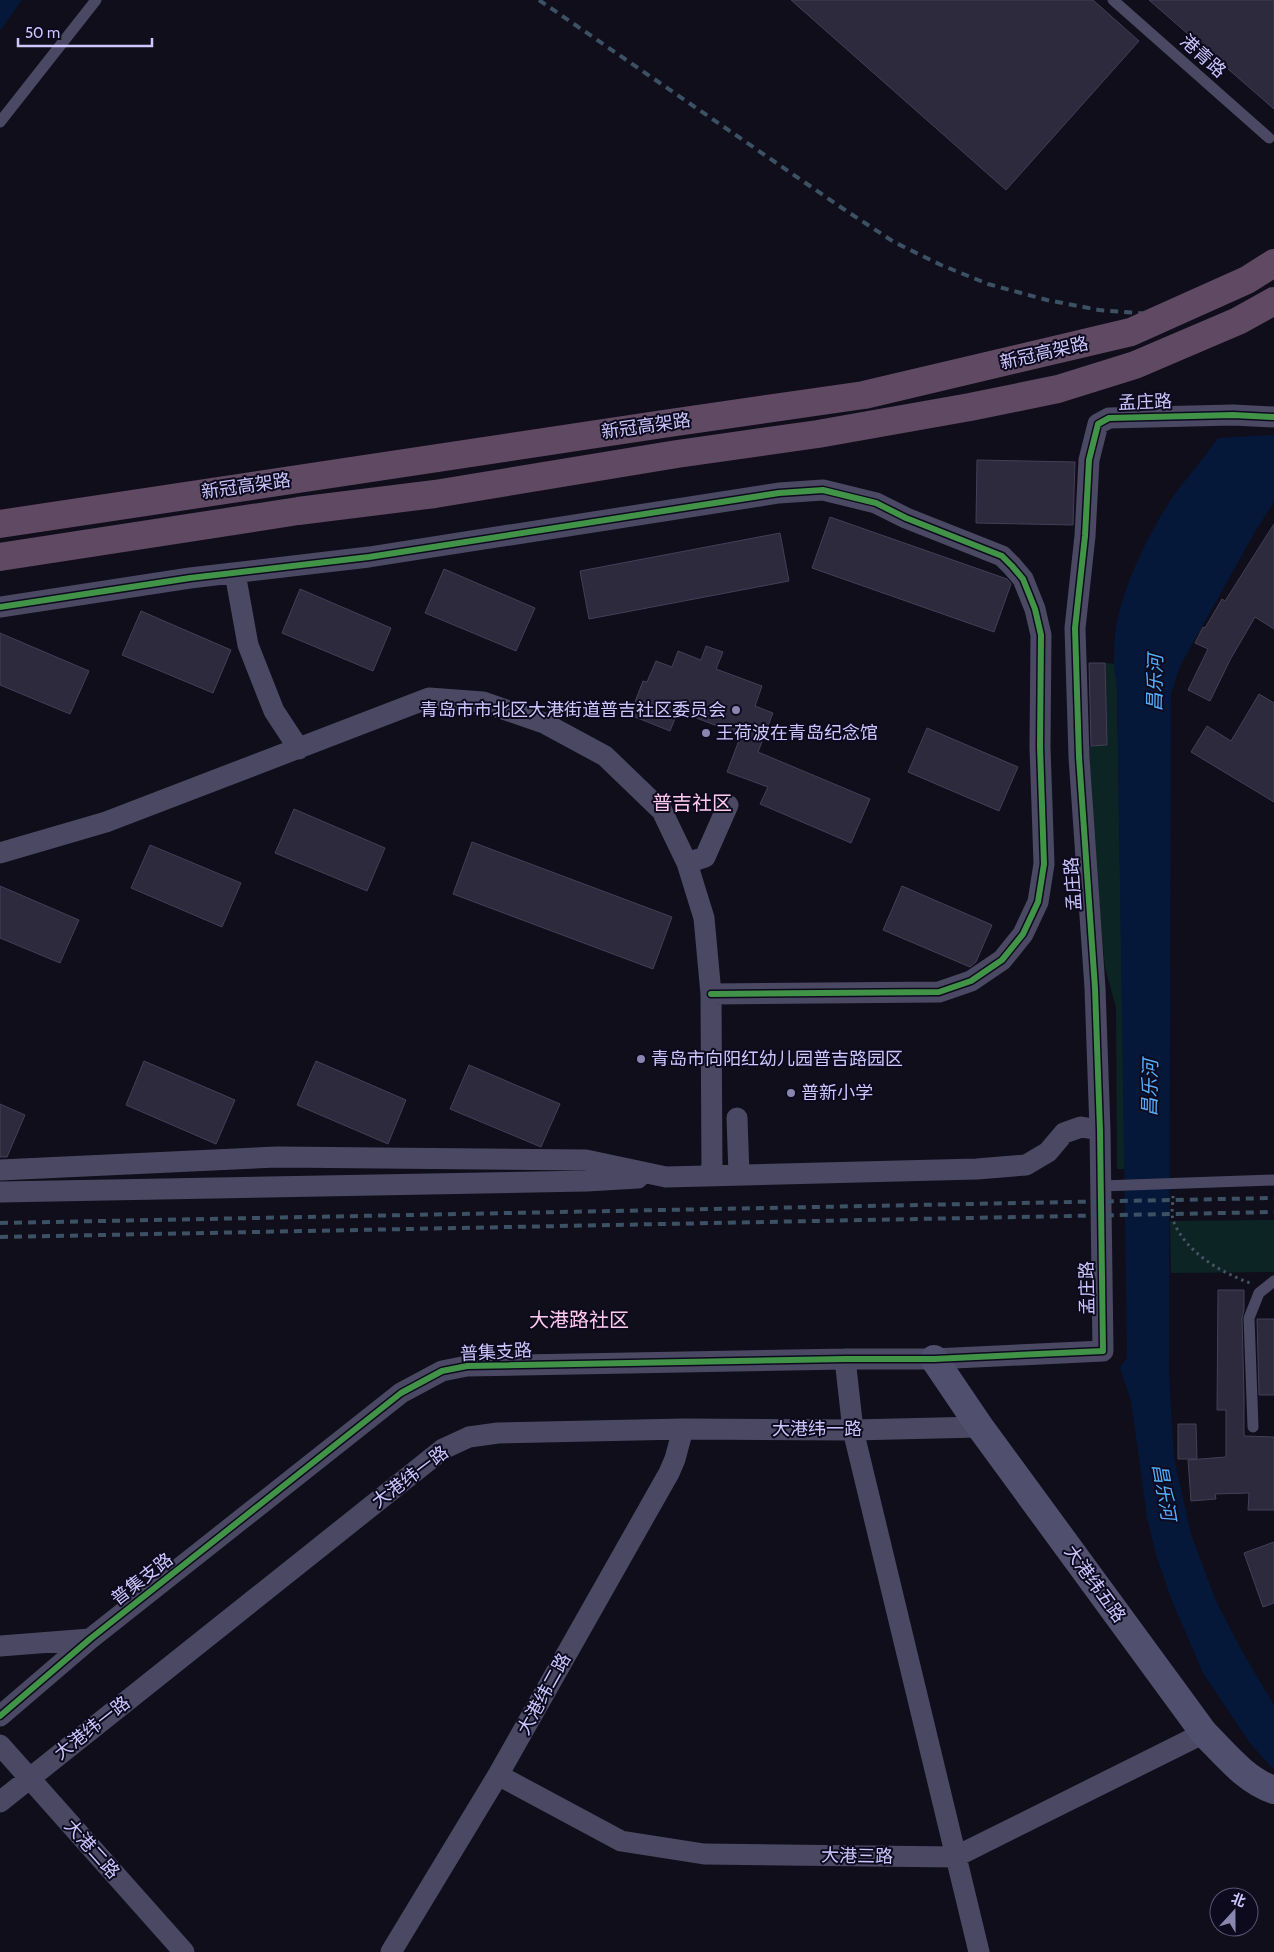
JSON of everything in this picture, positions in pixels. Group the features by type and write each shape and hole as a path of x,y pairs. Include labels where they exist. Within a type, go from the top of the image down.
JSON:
{"highway":[{"name":"新冠高架路","path":"0,524 663,424 864,396 1131,332 1247,280 1274,263"},
{"name":"新冠高架路","path":"0,557 298,511 435,494 677,454 818,434 970,407 1058,389 1135,365 1238,321 1274,301"}],"street":[{"name":"孟庄路","path":"934,1359 1103,1352 1100,1130 1095,988 1079,757 1076,628 1085,536 1089,460 1098,424 1109,418 1233,415 1274,417"},
{"path":"0,607 181,579 369,557 779,493 823,490 876,503 906,518 1002,556 1023,579 1035,609 1041,635 1040,747 1044,864 1038,902 1023,934 1002,960 972,981 939,992 711,994"},
{"path":"235,573 248,645 274,711 299,749"},
{"path":"0,853 106,822 429,698 483,702 544,723 605,756 662,811 688,863 704,918 711,994 712,1175"},
{"path":"688,863 705,857 728,805"},
{"path":"737,1118 739,1175"},
{"path":"0,1192 577,1181 712,1175 977,1169 1026,1166 1048,1152 1064,1133 1081,1127 1100,1130"},
{"path":"0,1170 277,1157 586,1160 666,1177"},
{"path":"846,1358 853,1430 979,1952"},
{"name":"普集支路","path":"90,1639 401,1393 442,1371 467,1366 846,1358 934,1359"},
{"name":"大港纬五路","path":"934,1359 980,1427 1204,1733 1238,1768 1257,1783 1274,1790"},
{"name":"大港纬一路","path":"0,1802 443,1449 468,1437 498,1432 683,1429 853,1430 980,1427"},
{"name":"大港纬二路","path":"391,1952 498,1775 668,1473 683,1429"},
{"path":"0,1646 90,1639"},
{"path":"0,1716 90,1639"},
{"name":"大港三路","path":"498,1775 621,1841 704,1854 955,1857 1204,1733"},
{"name":"大港二路","path":"0,1746 184,1952"}],"lane":[{"path":"0,122 96,0"},
{"name":"港青路","path":"1113,0 1269,138"},
{"path":"1101,1186 1274,1180"},
{"path":"1253,1427 1249,1318 1259,1293 1274,1281"}],"path":[{"path":"1171,1183 1173,1219 1186,1241 1206,1261 1237,1278 1264,1289"}],"green space":[{"path":"1105,663 1115,664 1117,688 1125,1169 1117,1169 1116,1007 1105,968 1094,847 1089,746 1107,745"},
{"path":"1274,1220 1274,1272 1171,1273 1170,1221"}],"water":[{"path":"0,0 22,0 0,31"},
{"name":"昌乐河","path":"1274,435 1274,502 1256,530 1180,666 1171,694 1169,1374 1174,1458 1191,1534 1216,1601 1242,1651 1274,1705 1274,1768 1250,1743 1203,1673 1172,1601 1156,1555 1147,1517 1131,1401 1120,1368 1127,1357 1117,688 1114,657 1115,633 1125,592 1152,531 1174,495 1218,438"}],"building":[{"path":"791,0 1093,0 1139,41 1006,190"},
{"path":"1149,0 1274,0 1274,109"},
{"path":"977,460 1075,462 1073,525 976,523"},
{"path":"830,517 1007,579 1011,584 994,632 812,568"},
{"path":"1274,524 1274,629 1255,617 1230,660 1210,701 1188,690 1208,649 1195,643 1203,627 1205,628 1222,599 1225,601"},
{"path":"780,533 789,581 589,619 580,571"},
{"path":"444,569 535,608 516,651 425,613"},
{"path":"300,589 391,628 373,671 282,633"},
{"path":"141,611 231,650 213,693 122,655"},
{"path":"0,633 89,671 70,714 0,685"},
{"path":"706,646 723,652 716,669 762,686 755,706 773,713 758,752 870,799 851,843 760,804 768,787 727,772 741,735 678,711 670,731 630,715 643,681 647,682 656,661 672,667 678,651 701,660"},
{"path":"1089,663 1105,663 1107,745 1091,746"},
{"path":"1259,694 1274,703 1274,802 1191,752 1207,726 1231,741"},
{"path":"927,728 1018,767 999,811 908,772"},
{"path":"294,809 385,848 367,891 275,853"},
{"path":"472,842 672,917 653,969 453,894"},
{"path":"150,845 241,883 222,927 131,888"},
{"path":"0,886 79,920 60,963 0,938"},
{"path":"902,886 992,925 976,962 970,967 883,930"},
{"path":"144,1061 235,1100 216,1144 126,1105"},
{"path":"316,1061 406,1100 388,1144 297,1105"},
{"path":"469,1065 560,1104 541,1147 450,1109"},
{"path":"0,1104 25,1115 7,1157 0,1157"},
{"path":"1218,1290 1244,1290 1242,1318 1244,1436 1274,1437 1274,1510 1248,1510 1249,1493 1215,1494 1216,1499 1191,1501 1188,1460 1226,1457 1226,1410 1217,1410"},
{"path":"1257,1319 1274,1319 1274,1395 1259,1395"},
{"path":"1178,1424 1196,1424 1197,1459 1178,1459"},
{"path":"1274,1542 1274,1603 1263,1607 1244,1553"}],"railway":[{"path":"539,0 894,242 941,265 988,284 1047,300 1099,310 1175,316"},
{"path":"0,1223 1274,1198"},
{"path":"0,1237 1274,1212"}],"cycle path":[{"path":"0,1716 90,1639 401,1393 442,1371 467,1366 934,1359 1103,1351 1100,1130 1095,988 1079,757 1075,628 1085,536 1089,460 1098,424 1109,418 1233,415 1274,417"},
{"path":"0,607 190,578 369,557 779,493 823,490 876,503 906,518 1002,556 1023,579 1035,609 1041,635 1040,747 1044,864 1038,902 1023,934 1002,960 971,981 939,992 711,994"}],"place":[{"name":"青岛市市北区大港街道普吉社区委员会","path":"736,710"},
{"name":"王荷波在青岛纪念馆","path":"706,733"},
{"name":"青岛市向阳红幼儿园普吉路园区","path":"641,1059"},
{"name":"普新小学","path":"791,1093"}],"district":[{"name":"普吉社区","path":"692,803"},
{"name":"大港路社区","path":"579,1320"}]}
